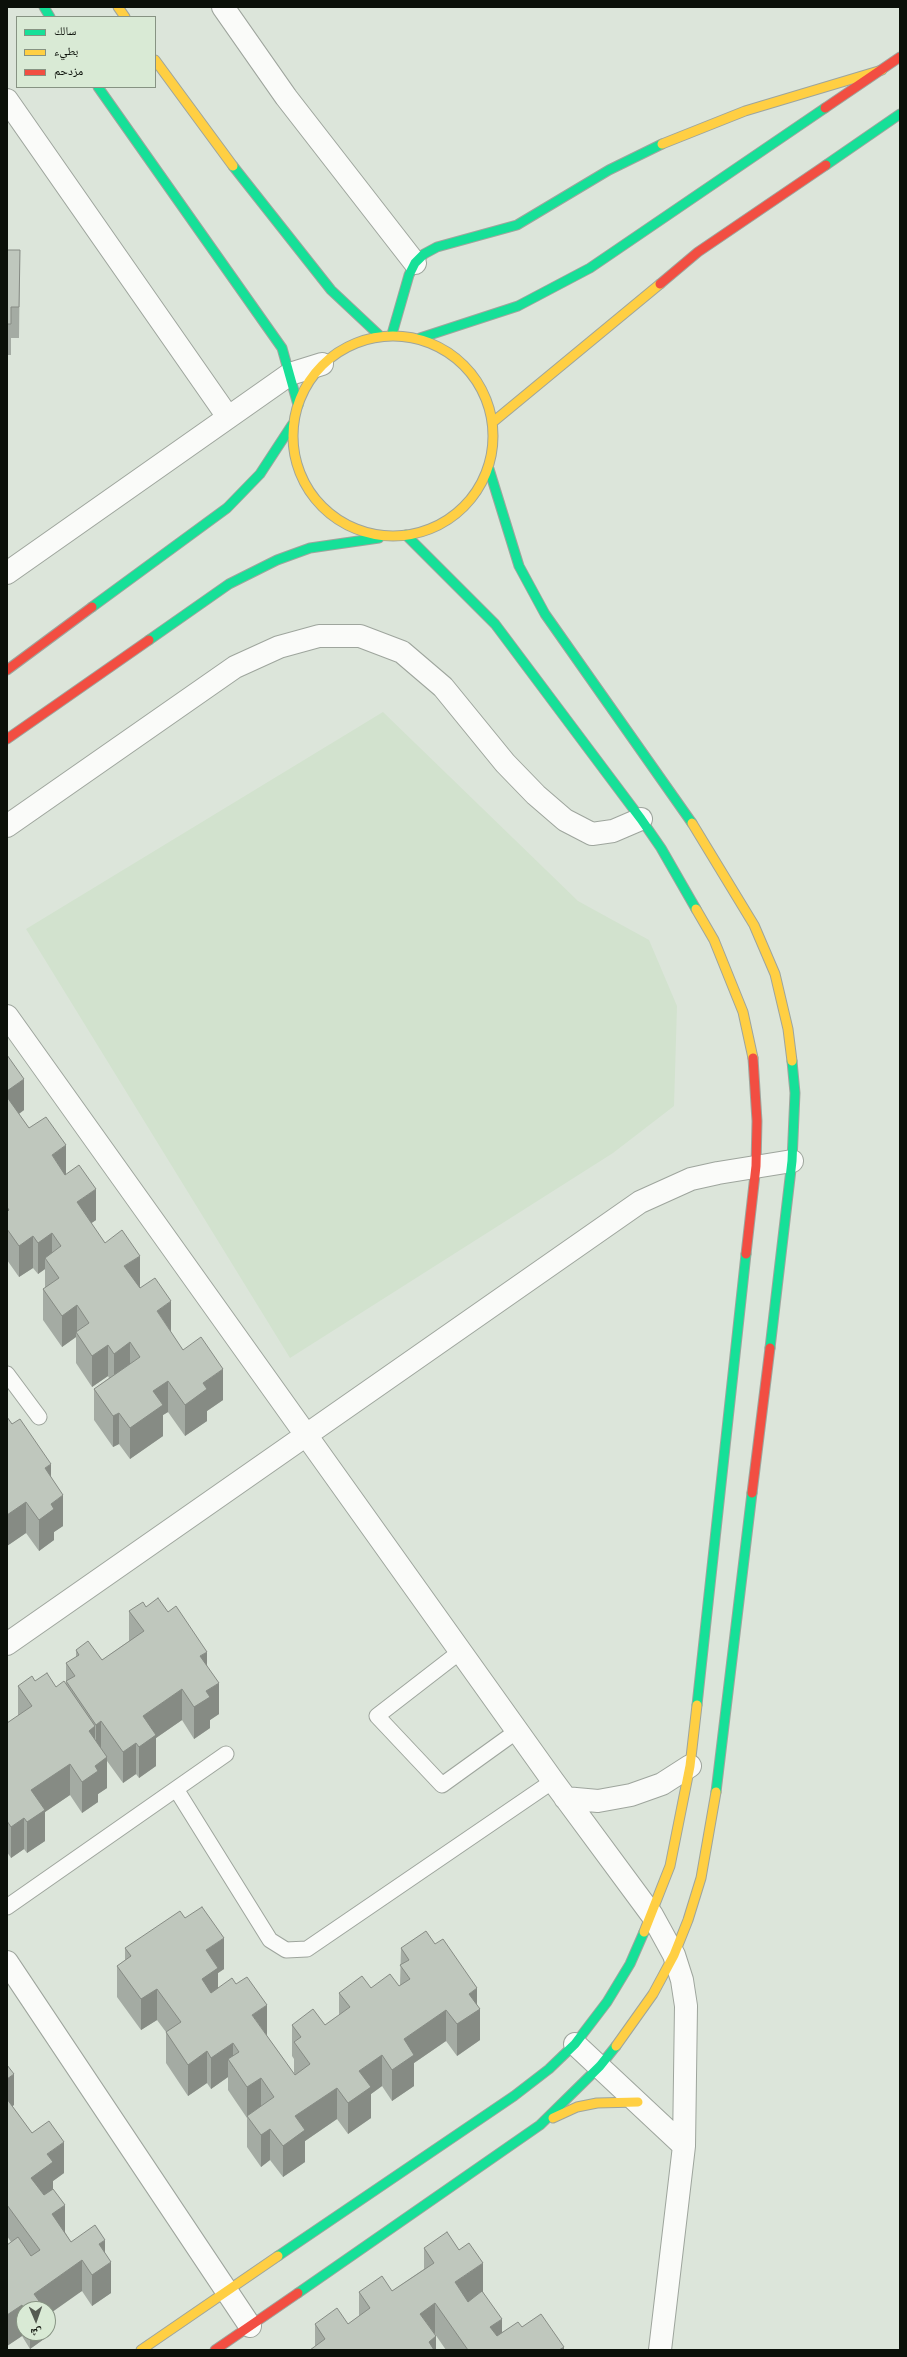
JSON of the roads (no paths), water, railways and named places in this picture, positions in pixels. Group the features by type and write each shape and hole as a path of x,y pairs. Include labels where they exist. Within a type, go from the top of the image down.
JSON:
{"street":[{"path":"44,7 49,16"},
{"path":"118,7 124,16"},
{"path":"223,7 286,96 415,263"},
{"path":"420,338 518,306 590,268 900,57"},
{"path":"156,61 265,208 331,290 380,336"},
{"path":"392,334 408,275 415,263 424,254 437,247 517,225 609,170 666,142 745,111 882,70"},
{"path":"99,88 282,348 298,405"},
{"path":"7,100 228,417"},
{"path":"493,422 698,252 900,114"},
{"path":"7,573 290,374 322,364 351,344 392,334 420,338 452,353 477,378 491,406 495,438 489,469 474,497 451,519 422,532 310,548 276,560 229,584 7,739"},
{"path":"7,670 227,508 260,474 292,425 302,392 322,364"},
{"path":"292,425 295,460 309,492 331,516 359,531 390,536"},
{"path":"489,469 519,566 545,614 698,832 754,925 775,974 788,1029 795,1093 792,1161 717,1783 701,1878 688,1920 674,1955 641,2012 600,2066 540,2125"},
{"path":"141,2350 514,2096 549,2070 575,2044 607,2002 630,1964 652,1915 670,1866 690,1766 756,1166 757,1121 754,1064 743,1012 714,940 661,848 496,624 406,535"},
{"path":"7,826 235,667 279,647 319,636 360,636 402,652 442,687 506,763 536,795 565,820 592,834 613,831 640,819"},
{"path":"7,1016 308,1435 565,1798 652,1915 674,1955 682,1980 686,2006 684,2146 660,2350"},
{"path":"7,1644 640,1202 691,1179 756,1166 792,1161"},
{"path":"565,1798 598,1800 631,1795 662,1784 690,1766"},
{"path":"7,1962 250,2326"},
{"path":"575,2044 684,2146"},
{"path":"215,2350 540,2125 577,2107 597,2103 638,2102"}],"lane":[{"path":"7,1374 39,1417"},
{"path":"461,1651 377,1716 442,1785 517,1731"},
{"path":"7,1907 226,1754"},
{"path":"176,1789 270,1940 286,1950 307,1949 553,1781"}]}
